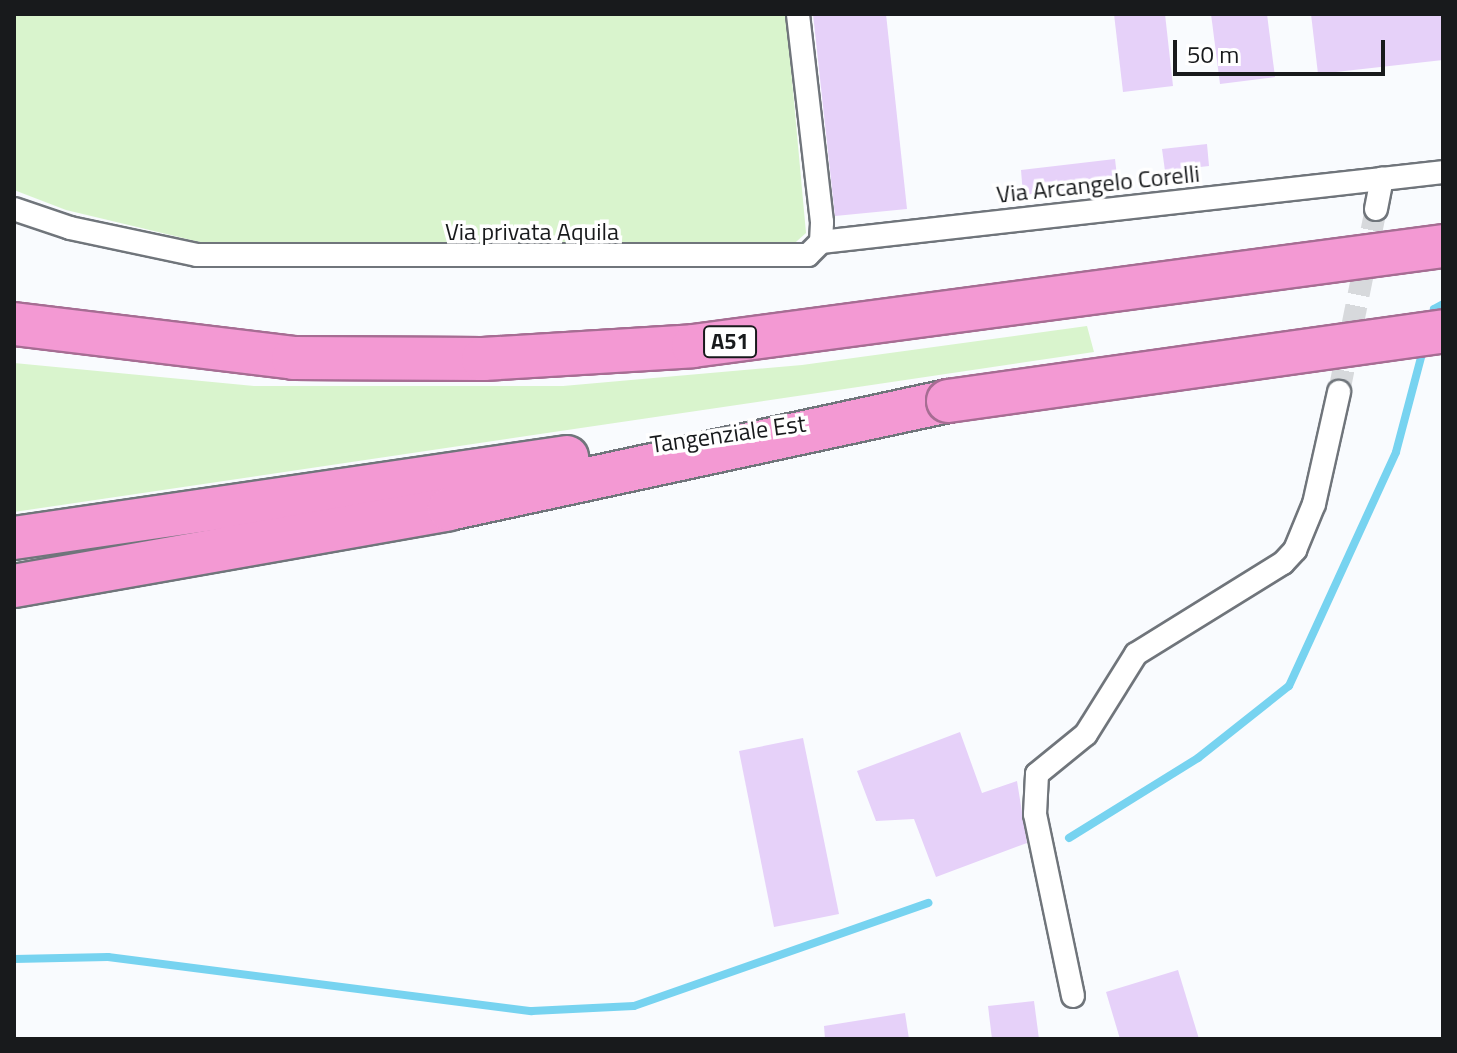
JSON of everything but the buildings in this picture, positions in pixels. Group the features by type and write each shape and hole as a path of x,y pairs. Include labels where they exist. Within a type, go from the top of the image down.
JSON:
{"highway":[{"name":"A51","path":"14,324 293,358 498,358 785,335 1443,246"},
{"name":"Tangenziale Est","path":"14,538 289,518 948,401 1443,331"},
{"path":"14,586 289,518"}],"street":[{"path":"798,14 821,242"},
{"name":"Via Arcangelo Corelli","path":"821,242 1443,172"},
{"path":"1376,209 1382,179"},
{"name":"Via privata Aquila","path":"14,209 70,228 197,255 793,259 808,255 821,242"},
{"path":"1073,996 1035,814 1037,774 1086,734 1136,654 1283,563 1295,550 1308,527 1339,392"}],"green space":[{"path":"14,14 786,14 806,233 788,249 204,243 66,210 14,190"},
{"path":"1087,326 1094,352 14,512 14,363 254,386 563,386 802,365"}],"waterway":[{"path":"1431,321 1434,309 1443,304"},
{"path":"1069,838 1198,758 1289,686 1396,452 1424,346"},
{"path":"14,959 108,957 532,1011 634,1006 928,903"}],"tunnel":[{"path":"1339,392 1376,209"}]}
